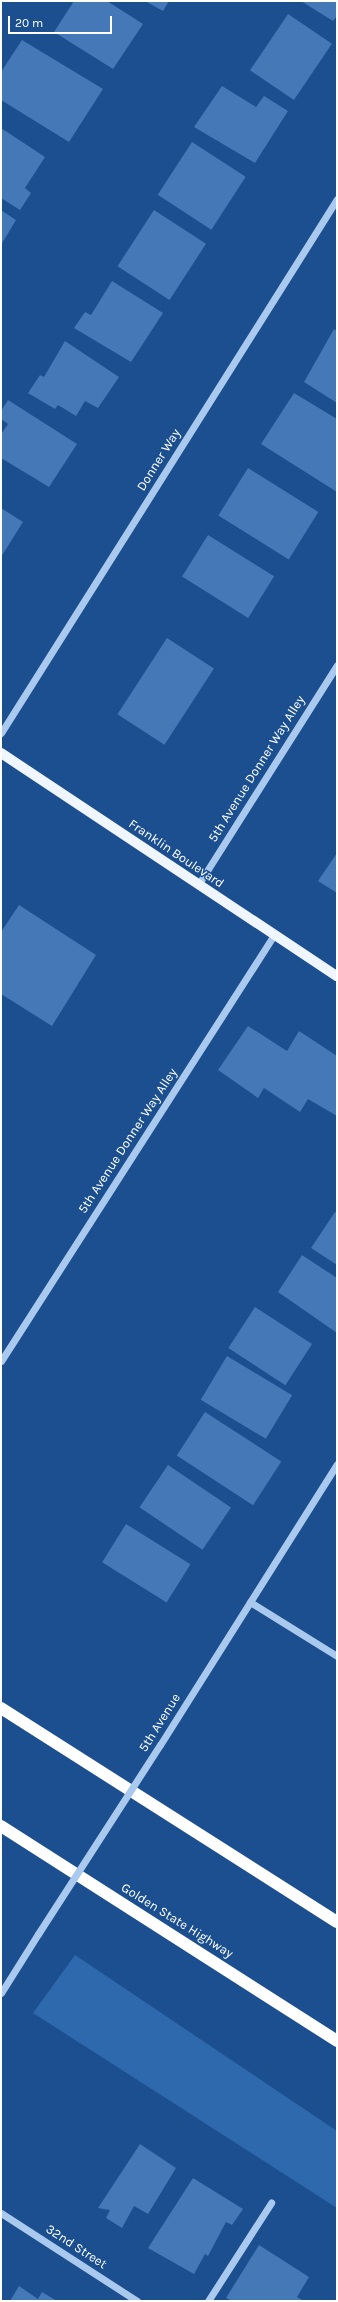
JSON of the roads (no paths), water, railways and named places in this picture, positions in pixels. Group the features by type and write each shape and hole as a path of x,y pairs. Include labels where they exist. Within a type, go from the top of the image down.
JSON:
{"highway":[{"path":"1,1708 337,1922"},
{"name":"Golden State Highway","path":"1,1826 337,2041"},
{"path":"252,1867 337,1913"}],"main road":[{"name":"Franklin Boulevard","path":"1,753 337,976"}],"street":[{"name":"Donner Way","path":"1,733 337,198"},
{"name":"5th Avenue Donner Way Alley","path":"198,885 337,665"},
{"name":"5th Avenue Donner Way Alley","path":"1,1361 274,935"},
{"name":"5th Avenue","path":"1,1993 160,1745 337,1464"},
{"path":"250,1602 337,1656"},
{"path":"208,2301 271,2203"},
{"name":"32nd Street","path":"1,2213 137,2301"}]}
